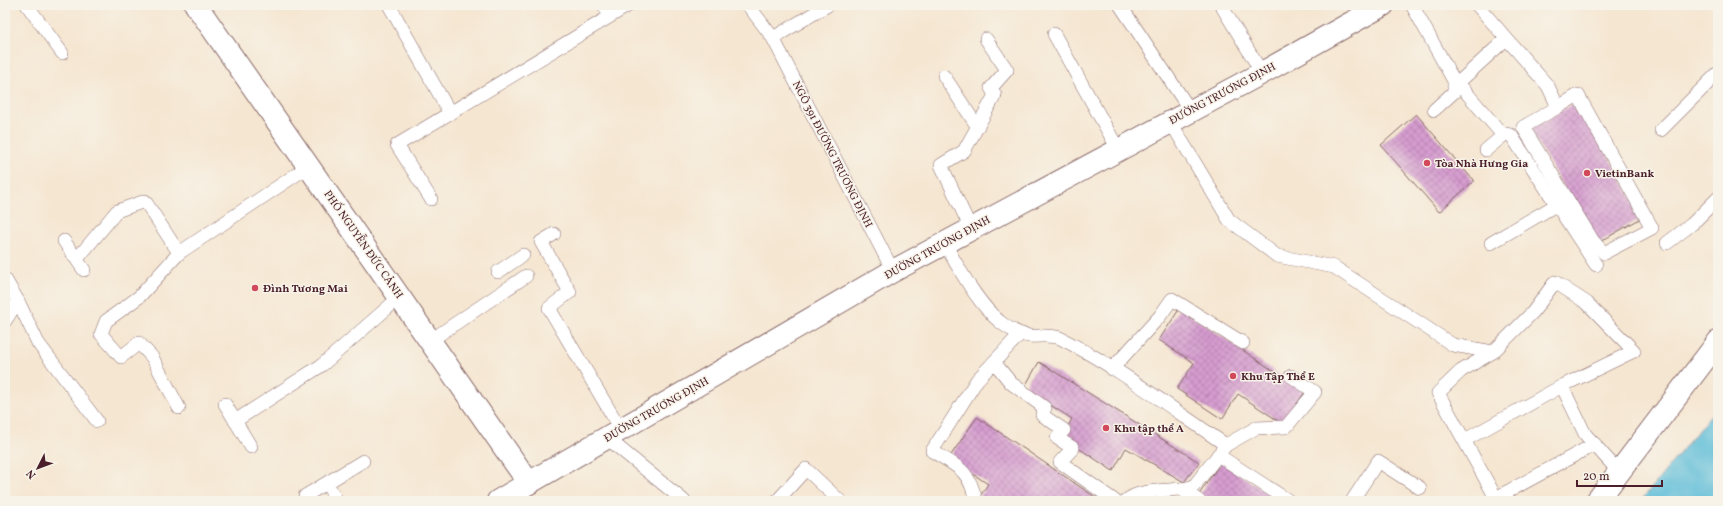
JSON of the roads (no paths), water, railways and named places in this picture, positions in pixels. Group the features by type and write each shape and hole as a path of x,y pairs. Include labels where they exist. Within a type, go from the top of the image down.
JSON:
{"main road":[{"name":"PHỐ NGUYỄN ĐỨC CẢNH","path":"196,5 401,296 529,483"},
{"name":"ĐƯỜNG TRƯƠNG ĐỊNH","path":"498,501 893,271 1190,110 1262,73 1383,5"},
{"path":"1598,501 1718,342"}],"lane":[{"path":"27,5 62,53"},
{"path":"388,5 450,113"},
{"path":"431,199 397,145 450,113 607,11 629,5"},
{"name":"NGÕ 391 ĐƯỜNG TRƯƠNG ĐỊNH","path":"748,5 772,38 893,271"},
{"path":"772,38 828,5"},
{"path":"1120,5 1190,110"},
{"path":"1221,5 1262,73"},
{"path":"1412,5 1454,81 1454,92 1434,110"},
{"path":"1477,5 1548,86 1558,107"},
{"path":"1054,34 1118,149"},
{"path":"971,229 941,165 964,151 995,95 991,88 1007,70 986,39"},
{"path":"1506,39 1458,83 1501,133 1511,135 1596,265"},
{"path":"1661,130 1718,73"},
{"path":"944,76 977,126"},
{"path":"1578,95 1652,228 1604,253 1593,242 1523,127 1558,107 1578,95"},
{"path":"1170,121 1229,220 1277,256 1334,267 1453,345 1493,352"},
{"path":"1486,150 1505,134"},
{"path":"179,408 152,357 139,343 121,357 101,334 106,321 139,297 179,253 309,166"},
{"path":"1667,243 1692,224 1718,198"},
{"path":"77,259 117,212 145,201 179,253"},
{"path":"1491,243 1556,205"},
{"path":"554,234 541,242 570,292 549,308 614,434 684,501"},
{"path":"64,241 84,270"},
{"path":"944,243 984,306 1001,322 1020,334 1031,336 1043,335 1058,338 1112,368 1226,445"},
{"path":"498,272 523,255"},
{"path":"431,340 523,278 509,264"},
{"path":"5,279 18,301 38,343 97,421"},
{"path":"1465,440 1562,386 1634,351 1587,303 1555,282 1533,312 1493,352 1461,371 1438,393 1496,498 1595,444"},
{"path":"235,421 322,365 401,296"},
{"path":"1112,368 1160,316 1172,299 1243,343"},
{"path":"5,321 18,301"},
{"path":"976,501 972,485 963,470 932,451 977,380 1020,334"},
{"path":"994,362 1011,384 1046,408 1042,415 1064,430 1058,438 1073,448 1060,462 1116,501"},
{"path":"1129,500 1142,494 1189,488 1198,482 1226,445 1256,428 1286,427 1315,392 1291,376"},
{"path":"1562,386 1585,434 1619,472"},
{"path":"225,404 251,447"},
{"path":"1218,456 1289,501"},
{"path":"305,496 363,461"},
{"path":"1352,501 1378,461 1420,488"},
{"path":"777,501 806,469 840,501"},
{"path":"327,484 337,501"},
{"path":"1181,489 1199,501"}],"water":[{"path":"1718,406 1718,501 1641,501"}],"place":[{"name":"Tòa Nhà Hưng Gia","path":"1427,163"},
{"name":"VietinBank","path":"1587,173"},
{"name":"Đình Tương Mai","path":"255,288"},
{"name":"Khu Tập Thể E","path":"1233,376"},
{"name":"Khu tập thể A","path":"1106,428"}]}
